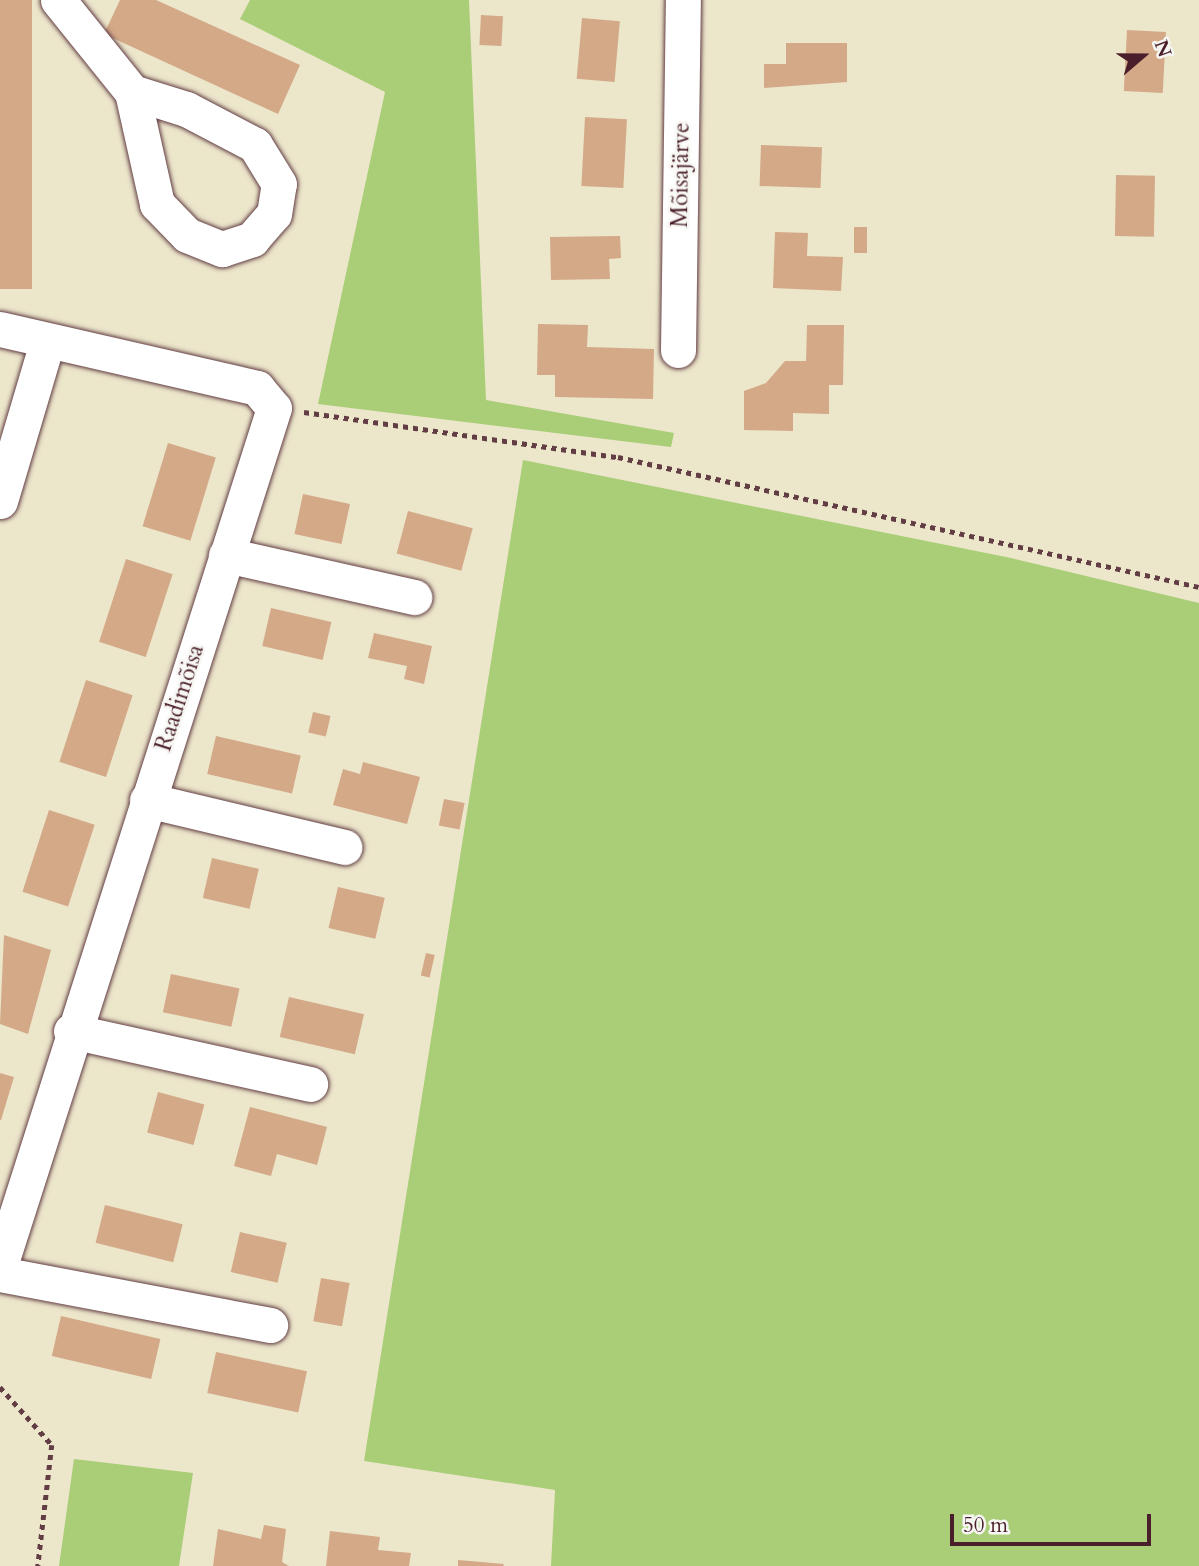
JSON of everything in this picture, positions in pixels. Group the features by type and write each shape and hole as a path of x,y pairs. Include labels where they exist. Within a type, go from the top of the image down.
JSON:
{"street":[{"path":"58,0 132,92 157,204 187,235 222,249 252,239 274,214 279,184 255,145 187,109 132,92"},
{"name":"Mõisajärve","path":"678,350 683,0"},
{"path":"0,329 47,342 257,388 274,408"},
{"path":"0,501 47,342"},
{"name":"Raadimõisa","path":"0,1266 71,1031 274,408"},
{"path":"226,555 414,597"},
{"path":"147,800 344,847"},
{"path":"71,1031 310,1084"},
{"path":"0,1274 270,1325"}],"path":[{"path":"274,408 618,457 1199,587"},
{"path":"0,1387 52,1445 38,1566"}],"green space":[{"path":"250,0 469,0 486,400 674,433 671,447 318,404 385,92 240,19"},
{"path":"523,460 1011,558 1199,603 1199,1566 551,1566 555,1490 364,1461"},
{"path":"74,1459 193,1473 179,1566 59,1566"}],"building":[{"path":"0,0 32,0 32,289 0,289"},
{"path":"120,0 156,0 300,65 278,114 104,34"},
{"path":"481,15 503,16 501,46 479,45"},
{"path":"582,18 620,21 615,82 577,79"},
{"path":"1127,30 1166,32 1163,93 1124,91"},
{"path":"786,43 847,43 847,82 764,88 764,64 786,64"},
{"path":"585,117 627,119 623,188 581,186"},
{"path":"761,145 822,147 821,188 760,186"},
{"path":"1116,175 1155,176 1154,237 1115,236"},
{"path":"854,227 867,227 867,253 854,253"},
{"path":"775,232 808,233 807,256 843,257 841,291 773,288"},
{"path":"620,236 621,258 609,259 610,279 551,280 550,237"},
{"path":"538,324 588,325 587,347 654,349 653,399 555,397 555,375 537,375"},
{"path":"807,325 844,325 843,385 829,385 829,414 793,413 793,431 744,430 744,391 766,383 785,361 806,361"},
{"path":"168,443 216,458 190,541 143,526"},
{"path":"303,494 350,504 341,544 294,534"},
{"path":"408,511 473,528 461,571 397,554"},
{"path":"126,559 173,574 146,657 99,642"},
{"path":"271,608 331,622 323,660 262,646"},
{"path":"374,633 432,646 424,684 404,679 407,666 368,658"},
{"path":"86,680 133,695 106,777 59,762"},
{"path":"313,712 331,716 326,737 308,732"},
{"path":"216,736 301,756 292,794 207,774"},
{"path":"363,762 420,777 407,824 333,805 343,769 360,774"},
{"path":"444,799 465,803 459,830 439,826"},
{"path":"49,810 95,825 68,907 22,892"},
{"path":"212,858 259,869 250,909 203,898"},
{"path":"338,887 385,898 375,939 329,928"},
{"path":"4,935 51,950 28,1034 0,1024"},
{"path":"426,953 435,955 430,977 421,975"},
{"path":"171,974 239,989 231,1027 163,1012"},
{"path":"289,997 364,1014 355,1054 280,1037"},
{"path":"0,1073 14,1077 1,1120 0,1120"},
{"path":"158,1092 204,1104 193,1145 147,1133"},
{"path":"250,1107 327,1127 317,1165 277,1154 271,1176 234,1166"},
{"path":"105,1205 183,1224 173,1262 96,1243"},
{"path":"240,1232 287,1243 278,1283 231,1272"},
{"path":"321,1278 350,1283 342,1326 313,1321"},
{"path":"61,1316 160,1339 151,1379 52,1356"},
{"path":"216,1352 307,1371 298,1412 207,1393"},
{"path":"264,1525 286,1529 282,1562 289,1566 213,1566 218,1529 261,1539"},
{"path":"330,1531 380,1537 378,1550 411,1553 409,1566 326,1566"},
{"path":"458,1560 504,1564 458,1566"}]}
